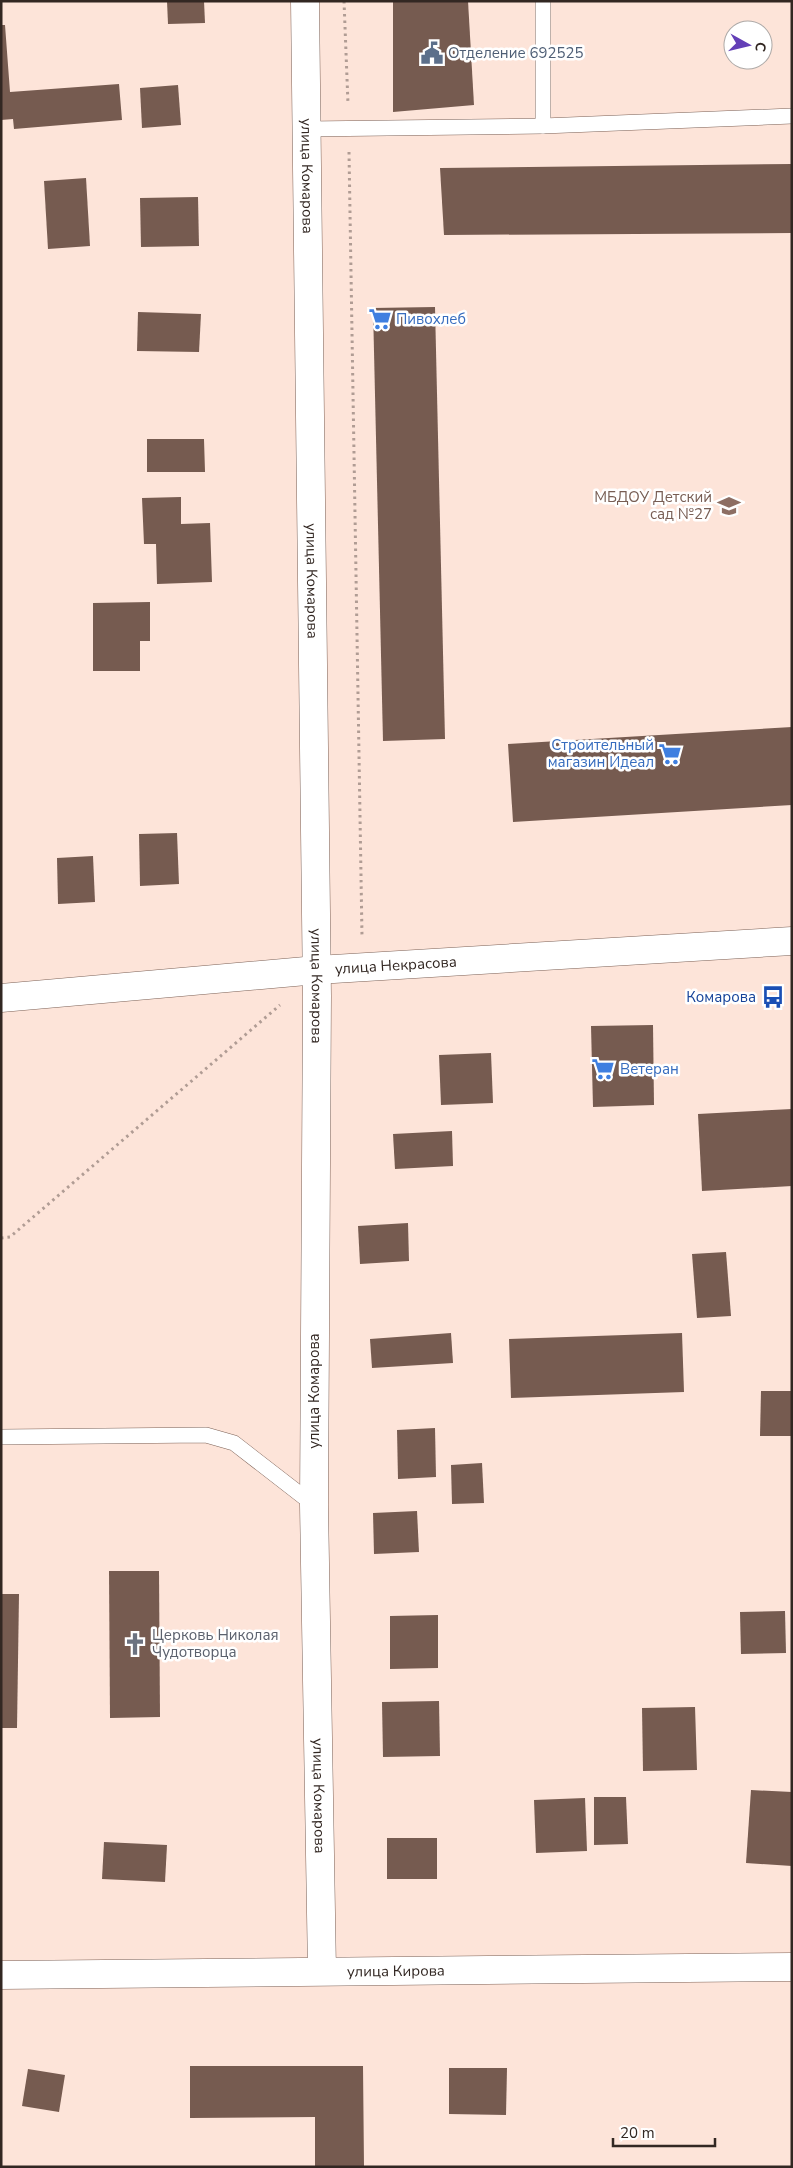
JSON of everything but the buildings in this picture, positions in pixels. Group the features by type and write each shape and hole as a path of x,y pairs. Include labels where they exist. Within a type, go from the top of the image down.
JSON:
{"main road":[{"name":"улица Комарова","path":"305,1 317,970 314,1505 322,1972"},
{"name":"улица Некрасова","path":"1,998 317,970 792,941"},
{"name":"улица Кирова","path":"1,1975 792,1967"}],"lane":[{"path":"543,1 543,126"},
{"path":"306,129 543,126 792,116"},
{"path":"1,1437 206,1435 234,1442 314,1505"}],"path":[{"path":"344,1 363,967"},
{"path":"1,1238 10,1237 288,998"}],"place":[{"name":"Отделение 692525","path":"432,53"},
{"name":"Пивохлеб","path":"380,319"},
{"name":"МБДОУ Детский сад №27","path":"729,506"},
{"name":"Строительный магазин Идеал","path":"670,754"},
{"name":"Комарова","path":"773,997"},
{"name":"Ветеран","path":"603,1069"},
{"name":"Церковь Николая Чудотворца","path":"135,1644"}]}
